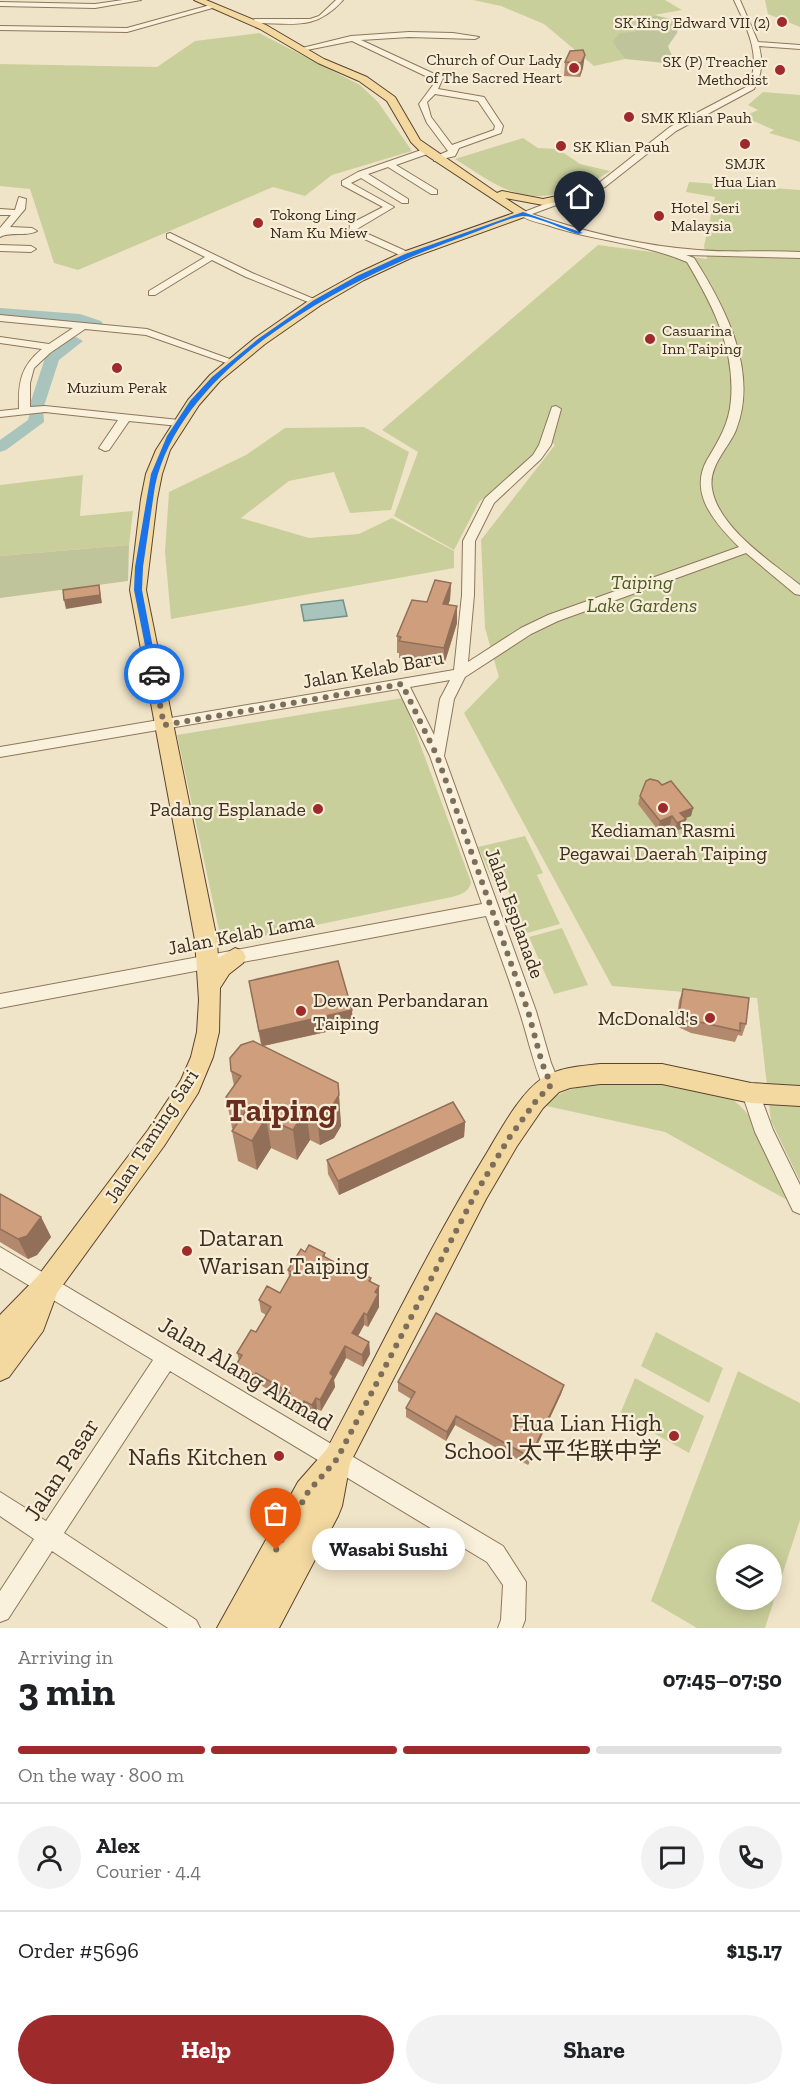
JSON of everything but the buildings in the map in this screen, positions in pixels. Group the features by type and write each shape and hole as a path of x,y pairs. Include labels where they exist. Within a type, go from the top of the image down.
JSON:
{"main road":[{"path":"211,5 255,23 321,61 349,71 381,91 398,107 416,141 427,152 523,214"},
{"path":"477,186 534,201 552,201 580,194"},
{"path":"488,225 498,219 500,213 493,196"},
{"name":"Jalan Taming Sari","path":"0,1336 16,1315 47,1285 134,1169 190,1086 202,1057 208,1032 210,985 206,940 138,590 139,567 154,474 163,450 178,423 203,391 233,362 316,302 360,277 407,255 523,214"},
{"path":"206,940 220,952 235,957"},
{"path":"210,985 221,968 235,957"},
{"path":"232,1628 308,1492 337,1459 486,1174 536,1101 551,1085 570,1078 600,1074 651,1074 751,1093 800,1096"},
{"name":"Jalan Taming Sari","path":"0,1368 34,1322 47,1285"},
{"path":"263,1628 328,1506 337,1459"}],"street":[{"path":"1,3 49,1 95,6 138,0"},
{"path":"255,23 311,21 321,17 340,0"},
{"path":"523,214 580,194 609,180 673,129 751,87 755,79 757,44 737,0"},
{"path":"0,28 127,30 211,5"},
{"path":"302,49 351,38 407,33 475,37"},
{"path":"351,38 438,78 440,81 424,100 423,108 442,140 452,150"},
{"path":"757,44 800,46"},
{"path":"433,91 481,99 499,126 498,131 461,143 452,150 450,155 437,159"},
{"path":"407,255 352,230 353,226 390,207 345,183 361,174 427,152"},
{"path":"389,164 430,189 416,190"},
{"path":"361,174 403,197 382,201"},
{"path":"363,193 380,186"},
{"path":"3,232 18,213 22,199"},
{"path":"0,212 18,213"},
{"path":"523,214 580,233 664,249 696,253 800,255"},
{"path":"3,232 32,231"},
{"path":"170,236 249,275 316,302"},
{"path":"752,253 770,249 781,241"},
{"path":"0,248 31,249"},
{"path":"664,249 685,255 691,260 730,338 738,400 730,433 706,475 706,490 711,503 720,517 749,548 800,591"},
{"path":"696,253 697,270"},
{"path":"697,270 710,260 732,254"},
{"path":"152,293 211,257"},
{"path":"0,318 147,332 233,362"},
{"path":"25,410 24,392 28,368 52,347 85,325"},
{"path":"0,340 52,347"},
{"path":"0,414 45,409 178,423"},
{"name":"Jalan Kelab Baru","path":"0,752 460,674 468,595 469,541 489,501 537,457 545,445 556,409"},
{"path":"105,448 125,418"},
{"path":"460,674 526,631 553,618 749,548"},
{"name":"Jalan Esplanade","path":"437,756 447,699 460,674"},
{"name":"Jalan Esplanade","path":"402,684 437,756 528,1011 542,1063 551,1085"},
{"name":"Jalan Kelab Lama","path":"0,1001 490,909"},
{"path":"751,1093 764,1132 800,1205"},
{"name":"Jalan Alang Ahmad","path":"0,1257 495,1554 515,1582 513,1620 510,1628"},
{"name":"Jalan Pasar","path":"0,1611 167,1357"},
{"path":"0,1503 188,1628"}],"green space":[{"path":"473,0 665,0 682,10 654,15 634,32 612,42 625,59 594,66 544,24 501,6"},
{"path":"765,0 800,0 800,27 768,14"},
{"path":"654,15 679,21 677,33 668,46 672,56 665,63 625,59 612,42 620,33 634,32"},
{"path":"259,33 360,85 378,102 412,151 332,175 305,196 273,187 78,270 54,263 30,189 0,186 0,64 157,67 195,41"},
{"path":"763,92 800,95 800,142 769,133 774,130 740,118 758,110 748,105"},
{"path":"523,138 538,148 558,149 580,164 610,171 589,183 558,194 526,195 498,186 455,159"},
{"name":"Taiping Lake Gardens","path":"689,182 800,190 800,1181 771,1121 757,998 612,986 464,713 499,677 485,628 481,540 555,445 543,435 533,456 479,502 454,550 394,516 418,452 382,430 598,245 707,259 704,246 715,197 686,192"},
{"path":"364,427 409,452 391,510 350,513 334,472 289,481 241,518 309,538 359,534 392,518 454,551 454,568 171,619 165,552 169,492 246,455 285,428"},
{"path":"83,475 80,516 133,511 129,545 0,556 0,485"},
{"path":"129,545 128,581 0,598 0,556"},
{"name":"Padang Esplanade","path":"403,698 471,882 468,889 452,897 258,937 243,938 219,930 177,735"},
{"path":"525,836 543,873 537,875 560,924 527,933 505,883 495,885 478,847"},
{"path":"562,928 588,985 554,994 529,937"},
{"path":"631,1081 702,1086 727,1095 753,1121 773,1154 796,1205 665,1132 542,1105 573,1089 596,1084"},
{"path":"656,1332 723,1368 709,1403 641,1366"},
{"path":"738,1371 800,1403 800,1520 782,1576 782,1544 716,1544 716,1610 771,1610 765,1628 697,1628 651,1601"},
{"path":"635,1378 704,1416 689,1453 620,1414"}],"water":[{"path":"343,600 347,616 304,621 301,605"}],"waterway":[{"path":"0,312 80,318 96,324"},
{"path":"37,407 52,358 76,341"},
{"path":"0,447 36,422 37,412"}],"way so far":[{"path":"154,674 164,725 402,684 437,756 528,1011 542,1063 551,1085 536,1101 491,1165 337,1459 308,1492 276,1550"}],"place":[{"name":"SK King Edward VII (2)","path":"782,22"},
{"name":"Church of Our Lady of The Sacred Heart","path":"574,68"},
{"name":"SK (P) Treacher Methodist","path":"780,70"},
{"name":"SMK Klian Pauh","path":"629,117"},
{"name":"SMJK Hua Lian","path":"745,144"},
{"name":"SK Klian Pauh","path":"561,146"},
{"name":"Hotel Seri Malaysia","path":"659,216"},
{"name":"Tokong Ling Nam Ku Miew","path":"258,223"},
{"name":"Casuarina Inn Taiping","path":"650,339"},
{"name":"Muzium Perak","path":"117,368"},
{"name":"Kediaman Rasmi Pegawai Daerah Taiping","path":"663,808"},
{"name":"Padang Esplanade","path":"318,809"},
{"name":"Dewan Perbandaran Taiping","path":"301,1011"},
{"name":"McDonald's","path":"710,1018"},
{"name":"Dataran Warisan Taiping","path":"187,1251"},
{"name":"Hua Lian High School 太平华联中学","path":"674,1436"},
{"name":"Nafis Kitchen","path":"279,1456"},
{"name":"Wasabi Sushi","path":"276,1550"}],"district":[{"name":"Taiping","path":"281,1110"}],"route":[{"path":"154,674 138,590 139,567 154,474 163,450 178,423 215,378 260,341 316,302 360,277 407,255 523,214 580,233"}]}
